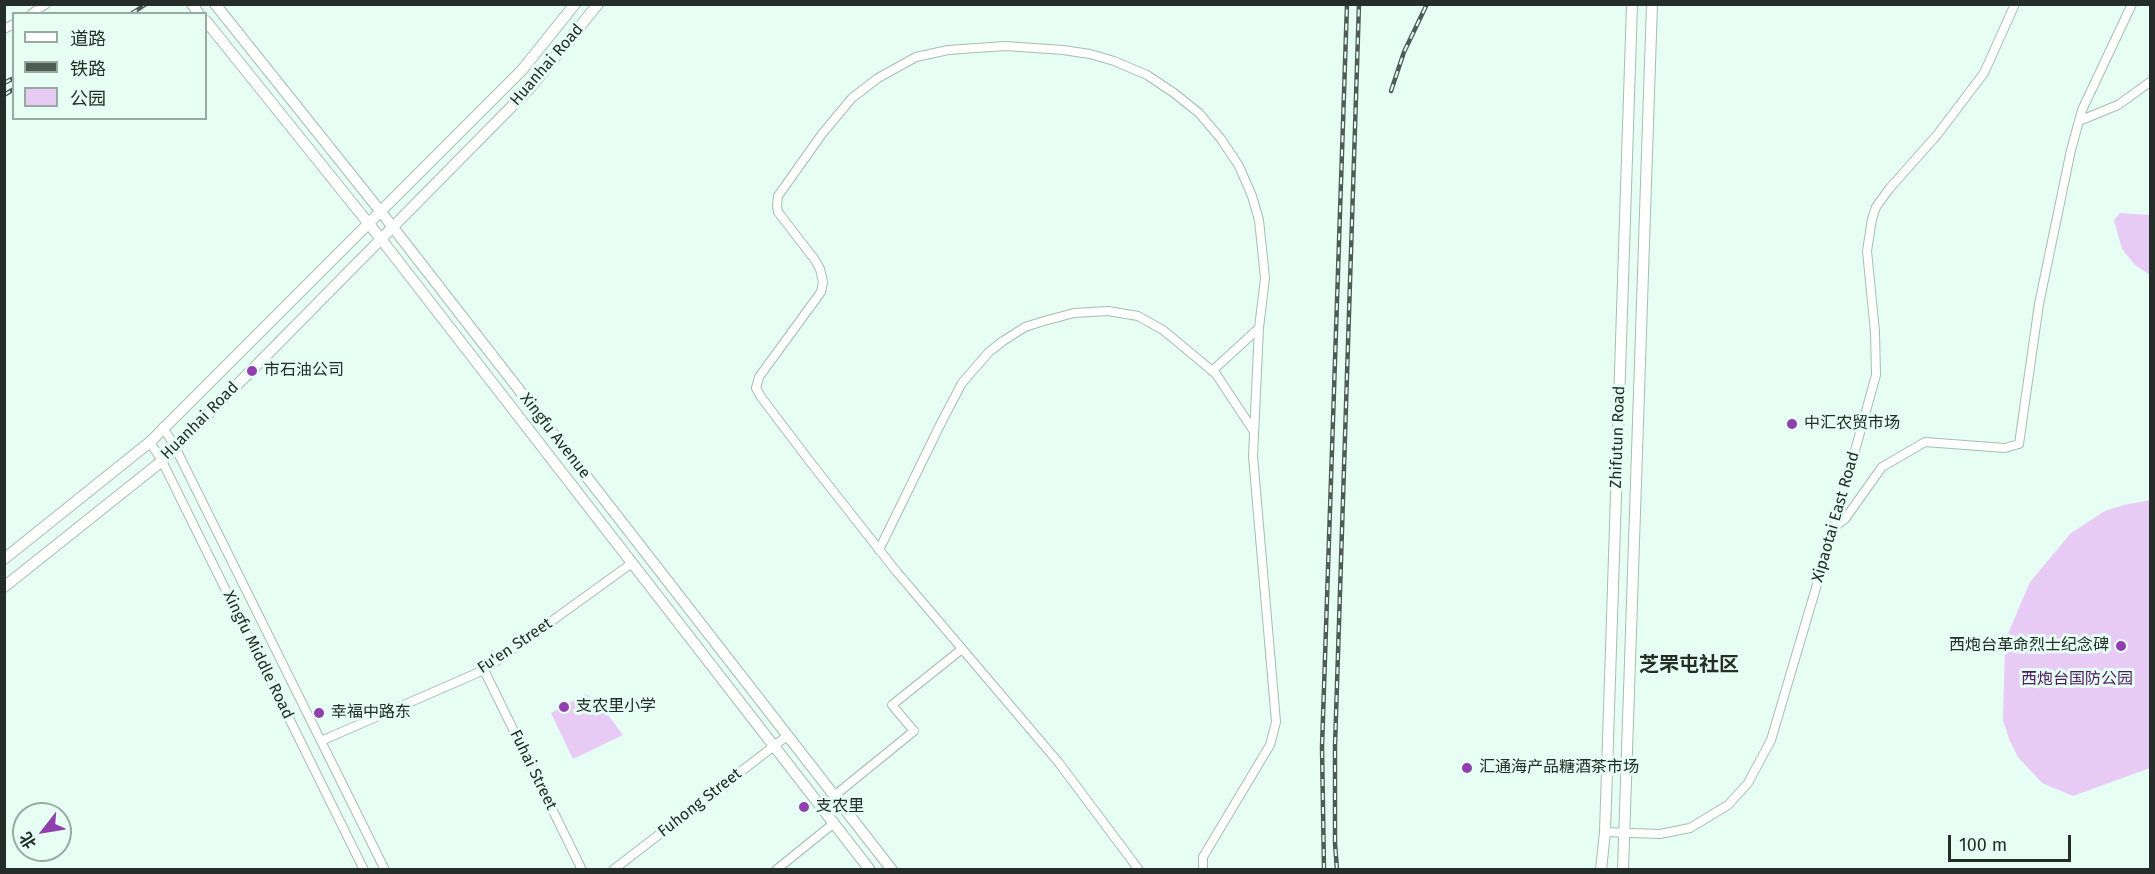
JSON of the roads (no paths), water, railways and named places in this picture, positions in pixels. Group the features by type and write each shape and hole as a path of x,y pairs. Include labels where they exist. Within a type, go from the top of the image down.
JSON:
{"main road":[{"name":"Xingfu Avenue","path":"215,4 381,212 892,870"},
{"name":"Huanhai Road","path":"4,559 150,442 522,70 575,4"},
{"name":"Huanhai Road","path":"4,587 162,461 530,88 598,4"},
{"name":"Zhifutun Road","path":"1601,870 1605,832 1632,4"},
{"name":"Zhifutun Road","path":"1623,870 1652,4"},
{"name":"Xingfu Avenue","path":"207,22 381,239 870,870"}],"street":[{"name":"Xipaotai East Road","path":"1605,832 1660,834 1690,828 1728,805 1748,783 1771,740 1876,375 1875,332 1867,251 1872,219 1876,207 1889,189 1937,135 1984,73 2015,4"},
{"path":"1834,527 1845,519 1882,467 1925,442 2006,448 2019,444 2039,304 2071,150 2079,121 2132,4"},
{"path":"1139,870 1059,763 879,550 756,388 759,377 821,292 823,282 815,260 778,212 778,196 822,134 852,98 878,78 916,57 948,50 1005,46 1090,54 1114,61 1147,75 1199,113 1221,139 1239,166 1252,196 1263,243 1265,278 1259,328 1253,456 1276,722 1270,744 1203,857 1203,870"},
{"path":"2079,121 2118,105 2151,82"},
{"path":"879,550 963,383 989,352 1024,327 1074,313 1108,311 1137,316 1163,330 1212,371 1254,432"},
{"path":"1212,371 1259,328"},
{"name":"Xingfu Middle Road","path":"163,427 386,870"},
{"name":"Xingfu Middle Road","path":"150,442 162,461 364,870"},
{"name":"Fu'en Street","path":"321,741 484,670 632,563"},
{"path":"834,796 914,731 892,705 962,649"},
{"name":"Fuhai Street","path":"484,670 582,870"},
{"name":"Fuhong Street","path":"613,870 788,736"},
{"path":"776,870 834,823"}],"railway":[{"path":"134,12 146,4"},
{"path":"1324,870 1322,747 1347,4"},
{"path":"1337,870 1335,746 1359,4"},
{"path":"1391,91 1404,52 1427,4"},
{"path":"4,83 12,79"},
{"path":"4,95 12,90"}],"place":[{"name":"市石油公司","path":"252,371"},
{"name":"中汇农贸市场","path":"1792,424"},
{"name":"西炮台革命烈士纪念碑","path":"2121,646"},
{"name":"支农里小学","path":"564,707"},
{"name":"幸福中路东","path":"319,713"},
{"name":"汇通海产品糖酒茶市场","path":"1467,768"},
{"name":"支农里","path":"804,807"}],"district":[{"name":"芝罘屯社区","path":"1689,665"}],"park label":[{"name":"西炮台国防公园","path":"2077,680"}]}
